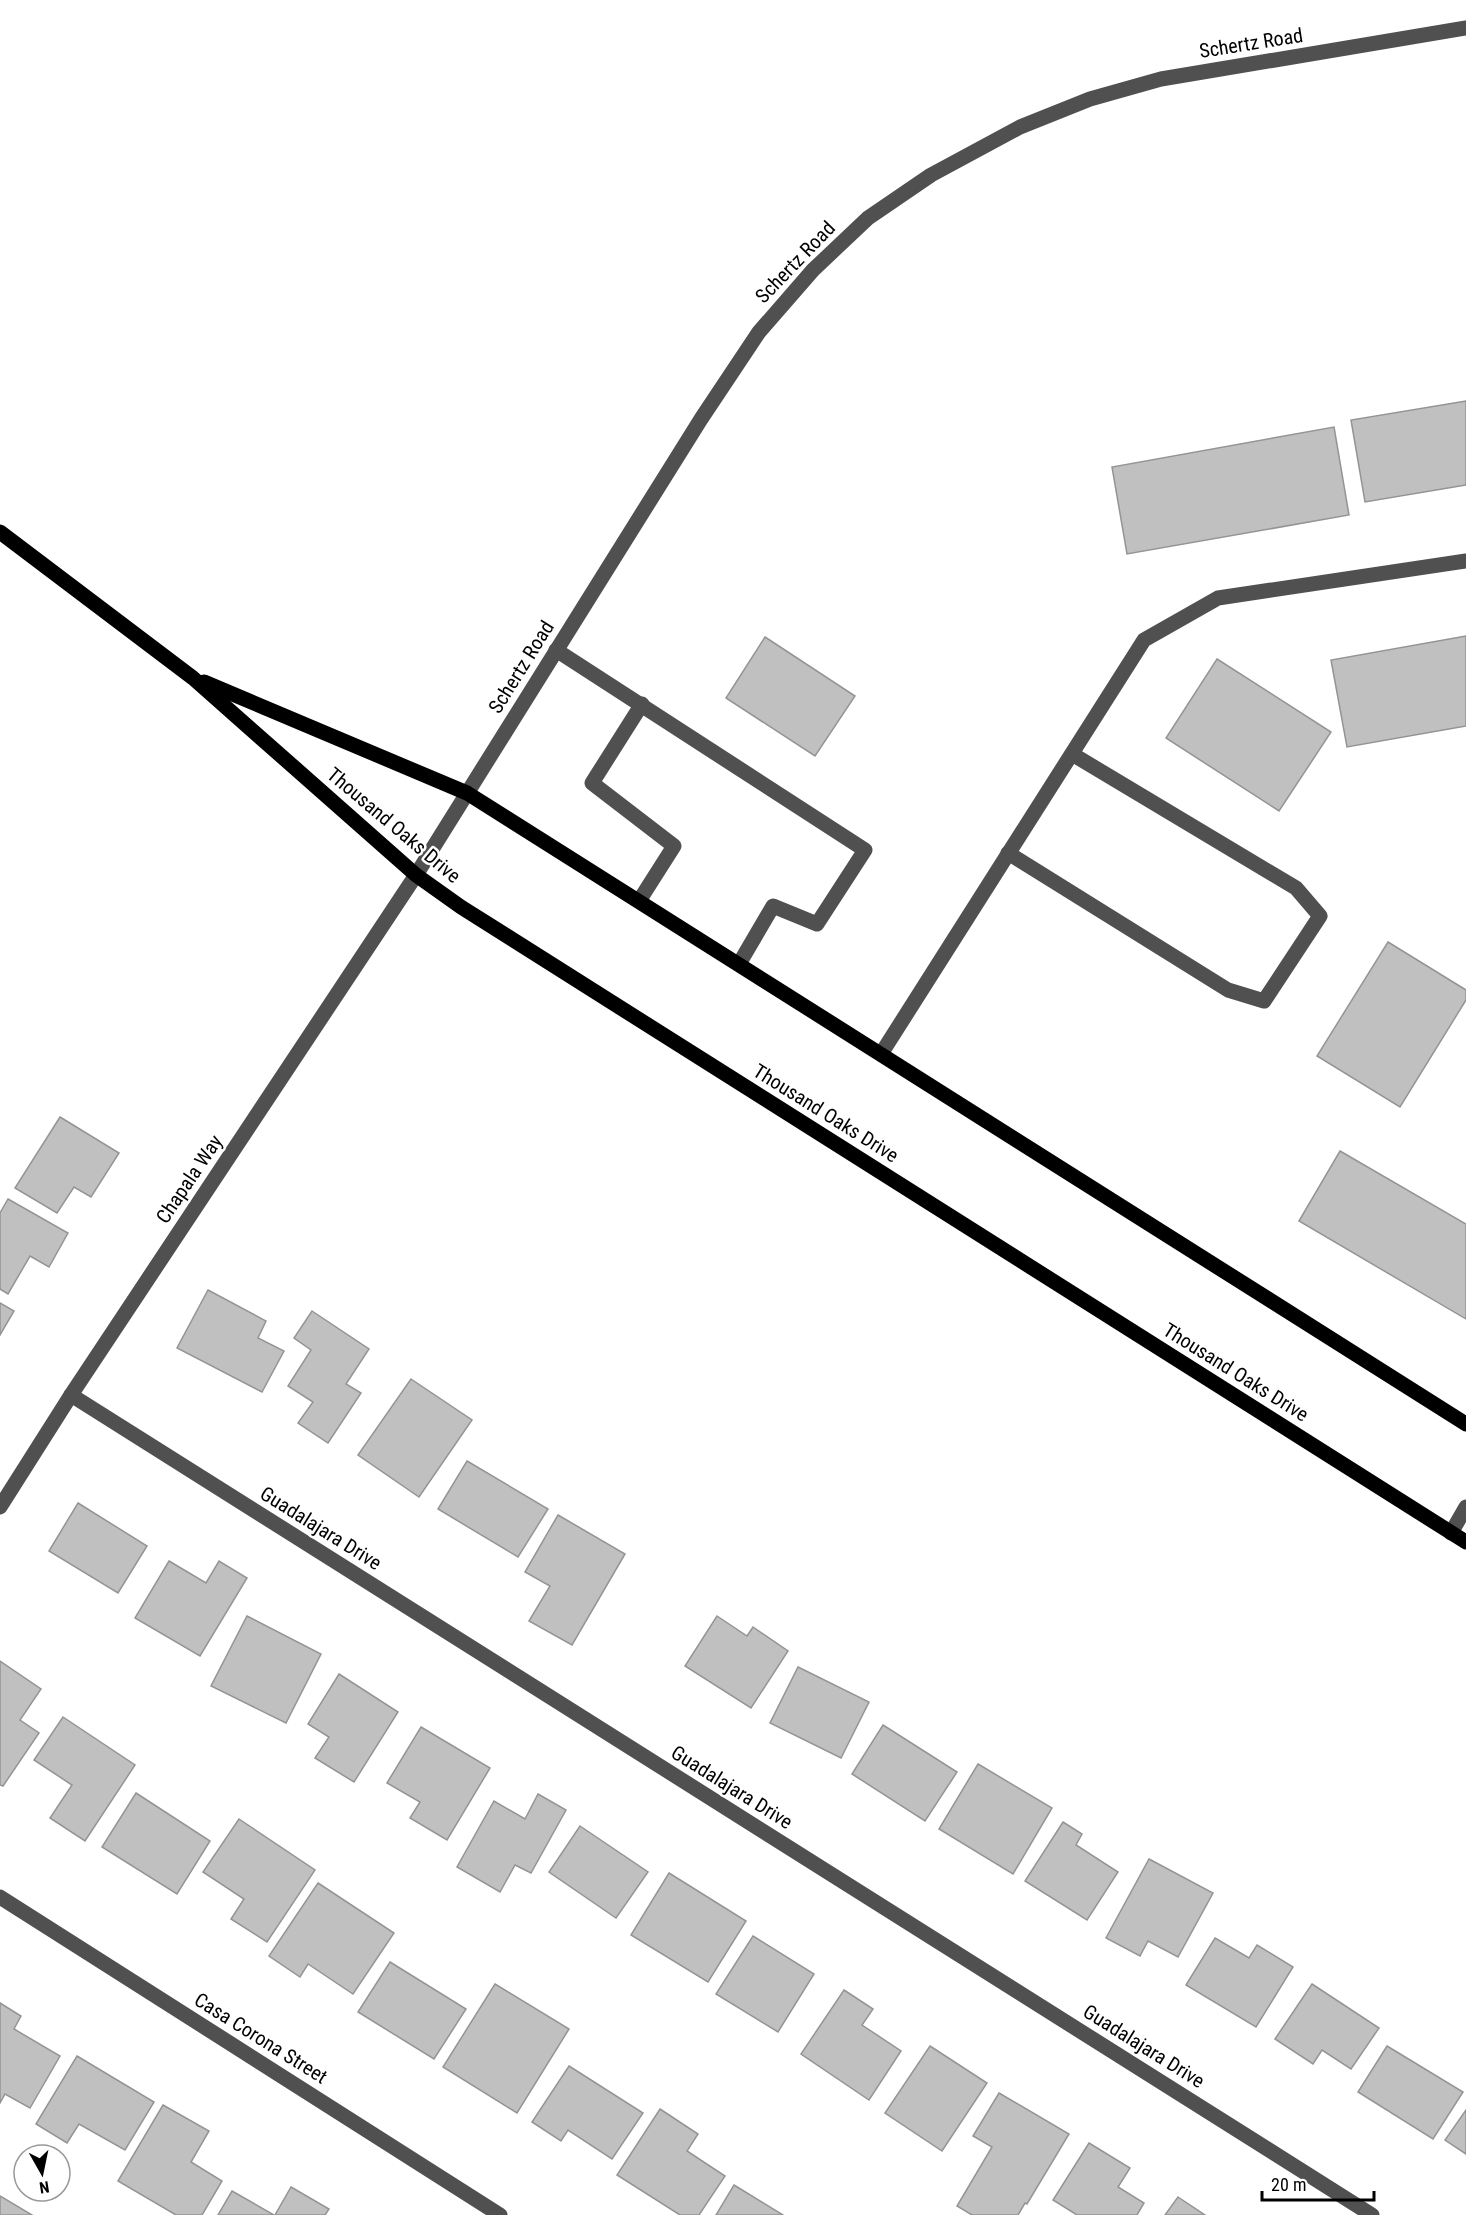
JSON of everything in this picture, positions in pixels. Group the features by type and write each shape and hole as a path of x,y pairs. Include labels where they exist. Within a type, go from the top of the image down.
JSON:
{"main road":[{"name":"Thousand Oaks Drive","path":"0,532 193,678 416,875 471,914 1466,1542"},
{"name":"Thousand Oaks Drive","path":"193,678 467,793 1466,1424"}],"street":[{"name":"Schertz Road","path":"416,875 701,419 759,332 813,270 868,218 931,175 1020,127 1090,99 1161,79 1466,28"},
{"path":"881,1054 1144,640 1218,598 1466,561"},
{"path":"556,650 865,850 817,924 773,906 739,964"},
{"path":"639,901 674,846 592,783 642,704"},
{"path":"1008,853 1228,990 1264,1001 1320,916 1296,888 1072,754"},
{"name":"Chapala Way","path":"0,1507 71,1395 416,875"},
{"name":"Guadalajara Drive","path":"71,1395 1372,2215"},
{"path":"1451,1533 1466,1507"},
{"name":"Casa Corona Street","path":"0,1897 500,2215"}],"building":[{"path":"1466,401 1466,485 1365,502 1351,420"},
{"path":"1334,427 1349,515 1127,554 1112,467"},
{"path":"1466,636 1466,726 1347,747 1331,660"},
{"path":"765,637 855,696 815,756 726,698"},
{"path":"1217,659 1331,732 1279,811 1166,738"},
{"path":"1388,942 1466,990 1466,1000 1400,1107 1317,1056"},
{"path":"60,1117 119,1153 91,1197 74,1187 57,1213 15,1188"},
{"path":"1340,1151 1466,1224 1466,1319 1299,1221"},
{"path":"8,1199 68,1233 49,1267 30,1256 8,1294 0,1289 0,1213"},
{"path":"208,1290 266,1321 258,1338 284,1351 262,1392 177,1348"},
{"path":"0,1303 14,1311 0,1335"},
{"path":"312,1311 369,1349 346,1384 361,1393 328,1443 298,1423 313,1402 288,1386 311,1350 294,1338"},
{"path":"411,1379 472,1420 419,1497 358,1455"},
{"path":"467,1461 548,1509 518,1557 438,1509"},
{"path":"78,1503 147,1546 118,1593 49,1551"},
{"path":"558,1515 625,1554 572,1645 529,1621 550,1586 525,1572"},
{"path":"169,1561 206,1583 219,1561 247,1578 200,1656 135,1618"},
{"path":"247,1616 321,1654 286,1723 211,1686"},
{"path":"717,1616 747,1636 753,1627 788,1651 751,1708 685,1666"},
{"path":"0,1661 41,1689 20,1720 39,1733 3,1786 0,1785"},
{"path":"798,1667 869,1702 841,1758 770,1723"},
{"path":"339,1674 398,1712 354,1782 315,1758 329,1737 308,1724"},
{"path":"63,1717 135,1765 85,1841 50,1818 72,1785 34,1760"},
{"path":"883,1725 957,1772 925,1821 852,1774"},
{"path":"421,1727 490,1768 447,1840 410,1818 420,1802 387,1783"},
{"path":"978,1764 1052,1808 1013,1874 939,1829"},
{"path":"136,1793 210,1841 177,1894 102,1847"},
{"path":"538,1794 566,1810 531,1873 515,1865 500,1892 457,1867 494,1801 525,1819"},
{"path":"239,1819 315,1870 267,1942 231,1919 244,1899 203,1872"},
{"path":"1063,1822 1082,1834 1076,1845 1118,1872 1087,1920 1025,1881"},
{"path":"580,1826 648,1872 616,1918 549,1872"},
{"path":"1149,1859 1213,1893 1178,1957 1148,1941 1140,1956 1106,1938"},
{"path":"669,1873 746,1921 708,1982 631,1935"},
{"path":"318,1883 394,1933 353,1994 308,1964 300,1977 269,1956"},
{"path":"753,1936 814,1974 778,2032 716,1994"},
{"path":"1215,1938 1249,1958 1257,1945 1293,1967 1256,2027 1186,1985"},
{"path":"390,1962 466,2009 434,2059 358,2012"},
{"path":"495,1984 569,2029 517,2113 443,2067"},
{"path":"1312,1984 1379,2028 1351,2069 1322,2050 1313,2064 1275,2039"},
{"path":"844,1990 873,2009 862,2025 901,2051 869,2100 801,2054"},
{"path":"0,2003 21,2016 14,2029 60,2056 30,2108 5,2094 0,2103"},
{"path":"930,2046 987,2083 942,2151 885,2113"},
{"path":"1387,2046 1463,2092 1433,2139 1358,2092"},
{"path":"77,2056 154,2102 125,2150 79,2124 67,2143 36,2124"},
{"path":"569,2066 643,2113 612,2159 568,2130 561,2141 532,2122"},
{"path":"999,2093 1069,2134 1018,2215 972,2215 957,2206 992,2147 973,2136"},
{"path":"163,2105 209,2131 191,2162 222,2181 202,2215 176,2215 118,2181"},
{"path":"660,2109 698,2134 687,2151 725,2176 699,2215 680,2215 617,2175"},
{"path":"1466,2110 1466,2154 1445,2140"},
{"path":"1089,2143 1130,2168 1118,2187 1144,2203 1137,2215 1077,2215 1053,2200"},
{"path":"734,2185 783,2215 716,2215"},
{"path":"291,2187 329,2209 325,2215 275,2215"},
{"path":"232,2191 274,2215 218,2215"},
{"path":"0,2196 32,2215 0,2215"},
{"path":"1178,2197 1205,2215 1165,2215"}]}
